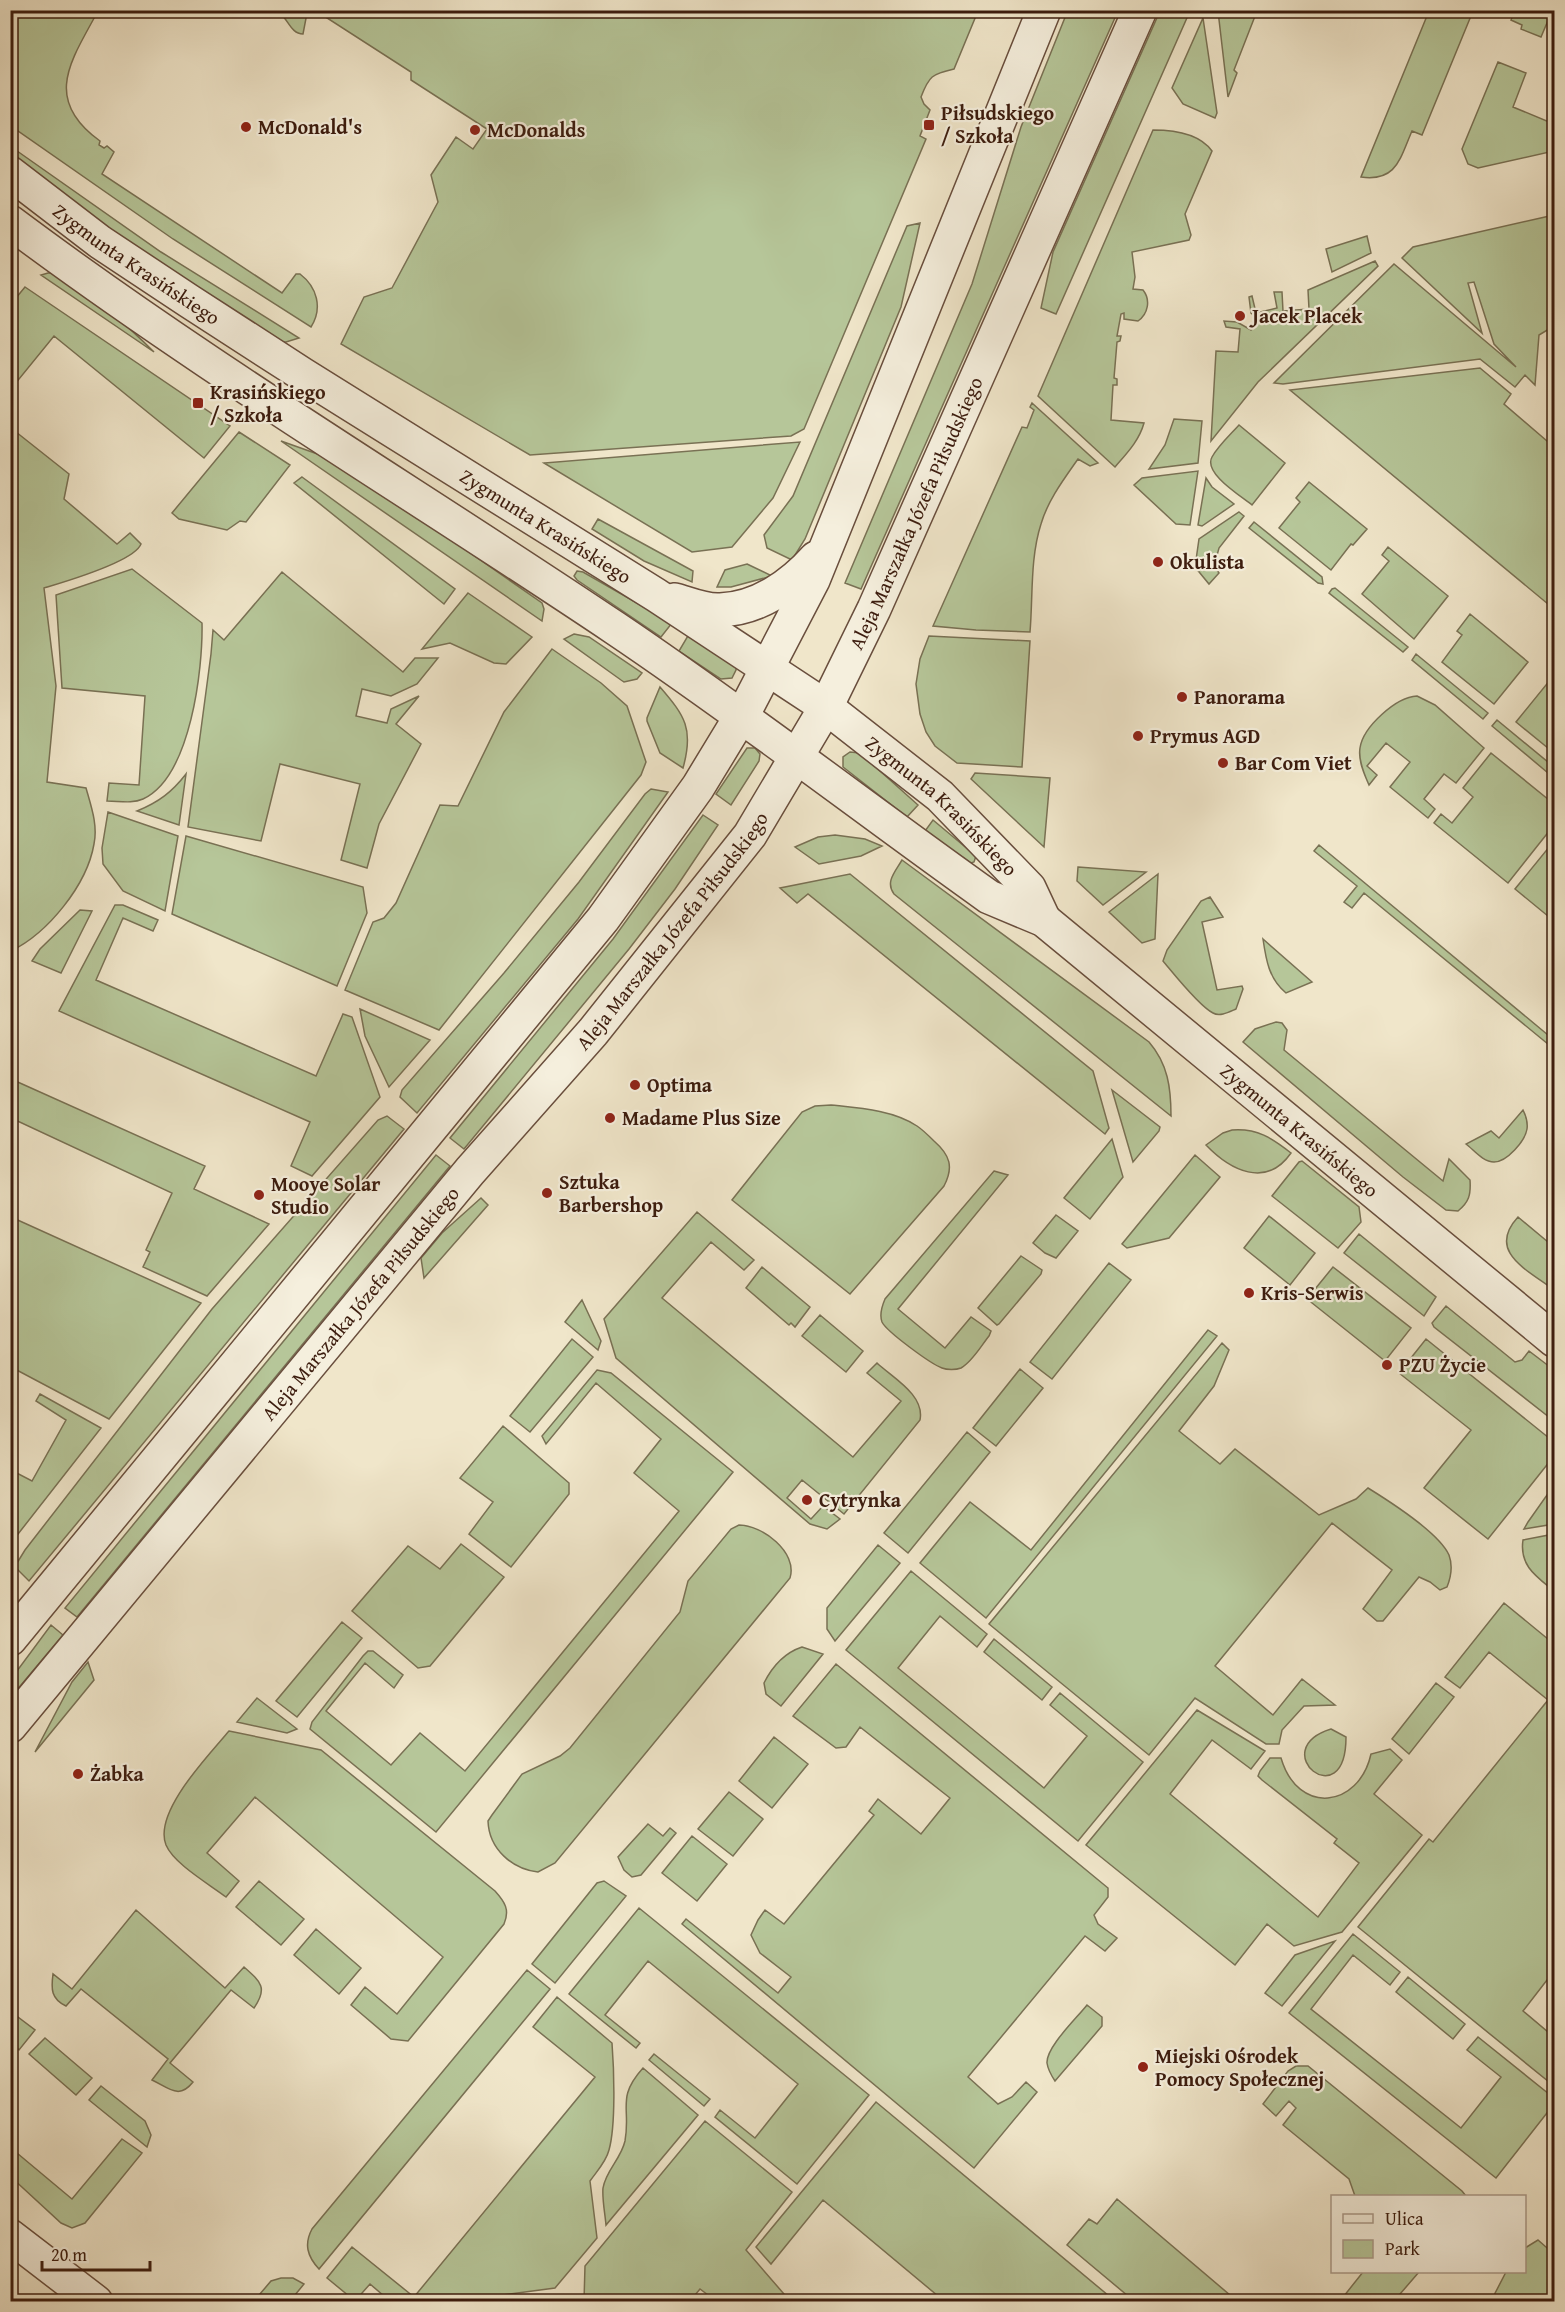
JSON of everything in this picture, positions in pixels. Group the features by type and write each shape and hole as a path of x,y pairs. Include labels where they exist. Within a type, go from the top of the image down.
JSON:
{"street":[{"path":"10,1639 603,919 693,795 767,670 813,580 1044,10"},
{"name":"Aleja Marszałka Józefa Piłsudskiego","path":"10,1726 470,1171 593,1032 750,835 825,707 884,588 1140,10"},
{"name":"Zygmunta Krasińskiego","path":"10,173 93,237 179,294 302,374 656,595 825,707 940,796 1029,888 1044,920"},
{"name":"Zygmunta Krasińskiego","path":"10,222 102,289 280,411 571,598 661,659 988,897 1044,920 1554,1340"},
{"path":"656,595 720,610 747,606 794,581 830,539"},
{"path":"10,2236 96,2301"}],"green space":[{"path":"11,10 98,11 71,63 67,79 67,95 71,110 82,125 100,141 99,145 104,148 107,146 114,152 102,174 282,293 296,274 300,274 311,285 316,298 317,313 311,327 173,239 11,126"},
{"path":"1068,10 1118,11 861,589 845,583 972,284 1021,127"},
{"path":"277,11 978,11 954,69 932,77 921,97 930,110 920,136 926,139 804,429 791,436 530,455 341,344 364,297 392,288 438,202 431,175 456,137 473,149 487,129 411,80 411,72 321,14 307,13 303,34 295,31"},
{"path":"1160,11 1190,11 1056,314 1041,308 1053,252"},
{"path":"1218,11 1257,11 1234,70 1237,73 1228,97"},
{"path":"1429,11 1473,11 1422,135 1412,131 1400,159 1390,172 1373,178 1361,177"},
{"path":"1515,11 1552,11 1541,37 1521,29 1522,25 1511,20"},
{"path":"1203,18 1217,113 1215,118 1183,104 1172,88"},
{"path":"1498,62 1526,73 1513,107 1554,124 1554,151 1478,168 1468,164 1462,149"},
{"path":"1153,130 1193,136 1212,151 1185,214 1191,235 1189,240 1132,252 1135,277 1133,289 1143,290 1147,298 1147,307 1144,315 1138,321 1124,319 1124,313 1121,314 1117,336 1121,336 1120,341 1117,342 1114,378 1117,379 1117,385 1113,385 1111,420 1144,423 1136,441 1115,467 1038,396"},
{"path":"10,146 161,252 299,338 286,342 273,342 11,160"},
{"path":"1554,215 1554,326 1539,335 1535,385 1525,375 1515,387 1480,359 1283,384 1274,383 1394,264 1516,367 1494,344 1474,282 1468,283 1482,333 1402,258 1413,247"},
{"path":"920,223 901,307 805,539 792,560 767,548 764,535 793,496 907,226"},
{"path":"1367,236 1371,253 1332,272 1326,249"},
{"path":"1375,261 1378,266 1258,382 1211,441 1216,351 1238,352 1240,329 1226,327 1224,321 1237,322 1251,330 1260,320 1251,313 1249,297 1252,296 1256,313 1277,308 1274,292 1282,292 1283,311 1309,309 1308,290"},
{"path":"57,273 78,285 107,308 154,352 41,275"},
{"path":"25,287 230,426 204,458 54,336 15,384 11,383 11,304"},
{"path":"1480,368 1511,394 1504,404 1554,447 1554,609 1290,390"},
{"path":"1032,403 1098,463 1090,466 1078,459 1057,490 1044,515 1035,550 1030,632 933,626 1022,427 1027,428 1034,410 1030,407"},
{"path":"1174,419 1202,421 1198,463 1149,469 1165,445"},
{"path":"1239,425 1285,463 1252,505 1224,484 1213,470 1211,463 1217,449"},
{"path":"11,428 69,474 64,499 117,544 130,533 141,544 136,551 113,564 44,588 56,686 47,782 86,788 93,816 95,837 90,860 64,906 39,932 11,951"},
{"path":"239,432 290,465 246,522 240,521 227,530 179,519 172,513"},
{"path":"281,441 340,462 542,603 544,609 542,621"},
{"path":"800,442 773,498 732,547 692,552 544,463"},
{"path":"1198,471 1190,525 1176,524 1134,485 1142,478"},
{"path":"302,477 455,589 444,604 294,483"},
{"path":"1206,478 1212,487 1234,504 1202,526 1198,525"},
{"path":"1309,482 1367,529 1353,545 1351,544 1331,570 1279,528 1300,502 1296,498"},
{"path":"1239,512 1244,516 1219,548 1214,566 1219,573 1209,584 1195,567 1199,539"},
{"path":"598,519 693,571 692,582 644,561 592,529"},
{"path":"1254,522 1322,577 1323,584 1318,583 1249,528"},
{"path":"1388,547 1448,596 1414,639 1362,594 1389,561 1382,555"},
{"path":"747,564 772,576 731,587 717,587 725,570"},
{"path":"132,569 202,623 200,666 191,720 173,769 159,787 139,801 107,801 109,783 139,785 145,696 62,688 56,595"},
{"path":"577,571 583,572 672,623 661,637 577,580 574,576"},
{"path":"282,572 403,672 415,658 438,658 417,684 391,696 362,689 356,716 387,723 391,709 419,696 396,724 421,744 379,824 367,868 341,860 360,784 280,764 261,841 188,827 213,630 224,640"},
{"path":"1335,588 1408,647 1403,652 1329,593"},
{"path":"468,593 532,637 506,664 494,663 450,643 422,649"},
{"path":"1470,614 1528,662 1494,704 1442,662 1462,635 1457,631"},
{"path":"574,634 589,637 642,673 637,679 624,682 564,639"},
{"path":"689,634 736,665 732,678 721,679 679,651"},
{"path":"929,636 1030,641 1022,767 957,763 935,746 926,732 920,714 916,684 920,659"},
{"path":"552,649 601,683 627,706 646,762 641,775 439,1030 345,990 373,922 384,918 396,903 440,805 458,806 504,712"},
{"path":"1416,654 1488,713 1483,719 1412,660"},
{"path":"1550,680 1554,684 1554,753 1516,722"},
{"path":"660,687 676,706 685,724 688,743 683,768 660,753 647,721"},
{"path":"1417,696 1435,705 1484,748 1456,783 1444,774 1424,799 1435,809 1428,818 1390,787 1410,762 1386,743 1367,766 1377,775 1369,785 1360,757 1362,740 1382,714 1400,702"},
{"path":"1497,720 1554,767 1554,778 1492,726"},
{"path":"747,748 755,748 760,754 759,761 731,805 716,794"},
{"path":"850,752 860,753 918,805 907,817 843,767 843,757"},
{"path":"1491,753 1554,804 1554,825 1508,883 1434,823 1441,814 1452,823 1473,797 1463,788"},
{"path":"975,773 1050,778 1044,847 971,779"},
{"path":"186,774 179,825 137,811 164,796"},
{"path":"651,789 668,792 578,919 417,1113 400,1097 402,1090 504,973"},
{"path":"108,812 178,836 165,911 123,891 103,864 102,848"},
{"path":"703,815 718,825 675,889 629,949 464,1149 450,1138 613,939"},
{"path":"933,820 976,856 974,862 971,863 925,831"},
{"path":"835,835 865,839 882,846 861,856 819,864 795,847 818,837"},
{"path":"186,836 363,887 367,913 337,986 172,914"},
{"path":"1554,841 1554,921 1515,889"},
{"path":"1319,845 1554,1040 1554,1049 1364,893 1352,908 1344,902 1357,886 1314,851"},
{"path":"902,860 1149,1042 1160,1059 1167,1077 1171,1116 894,894 890,885"},
{"path":"1078,867 1146,872 1103,905 1077,881"},
{"path":"850,874 1093,1071 1109,1128 1105,1134 808,894 797,903 780,888"},
{"path":"1158,874 1155,939 1142,943 1109,912"},
{"path":"1210,897 1223,917 1202,922 1217,990 1242,986 1243,989 1236,1009 1222,1014 1213,1013 1201,1004 1163,961 1167,950 1201,901"},
{"path":"115,905 123,905 158,920 153,931 123,918 96,980 316,1076 343,1014 352,1017 380,1097 312,1176 291,1166 310,1122 59,1011"},
{"path":"80,910 92,911 61,973 32,961 40,949"},
{"path":"1263,939 1312,982 1286,993 1280,988 1267,962"},
{"path":"360,1009 430,1040 389,1087 365,1036"},
{"path":"1276,1022 1282,1023 1287,1030 1284,1050 1443,1181 1449,1159 1470,1180 1468,1198 1462,1208 1458,1211 1446,1210 1403,1177 1243,1042 1255,1029"},
{"path":"11,1079 205,1166 194,1189 269,1224 207,1296 143,1267 150,1252 146,1250 172,1193 11,1118"},
{"path":"1112,1090 1160,1127 1133,1162"},
{"path":"831,1105 876,1111 908,1121 921,1129 944,1151 949,1162 949,1173 944,1186 850,1294 732,1200 802,1112 815,1106"},
{"path":"1523,1110 1527,1121 1526,1134 1515,1150 1504,1159 1494,1162 1486,1160 1466,1144 1491,1131 1499,1138"},
{"path":"387,1116 404,1129 29,1581 17,1569 17,1563 25,1550 212,1309 378,1120"},
{"path":"1232,1130 1257,1132 1291,1153 1281,1164 1271,1170 1259,1173 1237,1168 1206,1145 1223,1133"},
{"path":"1112,1139 1123,1177 1090,1219 1064,1198"},
{"path":"436,1155 450,1166 77,1617 65,1608"},
{"path":"1195,1155 1220,1177 1169,1238 1127,1248 1122,1244"},
{"path":"1302,1161 1359,1207 1361,1222 1338,1248 1272,1196"},
{"path":"994,1171 1008,1175 898,1309 945,1348 971,1317 991,1331 969,1362 961,1368 944,1369 900,1340 886,1327 881,1319 882,1307 885,1299"},
{"path":"481,1198 488,1205 424,1278 421,1258 442,1233"},
{"path":"697,1212 754,1260 744,1270 711,1242 662,1298 853,1457 901,1401 867,1373 877,1363 906,1388 918,1403 920,1420 844,1514 802,1480 787,1498 811,1519 823,1506 840,1519 827,1529 810,1524 616,1358 604,1319"},
{"path":"1056,1215 1078,1231 1056,1258 1045,1253 1033,1243"},
{"path":"1269,1216 1315,1253 1290,1285 1244,1248"},
{"path":"11,1217 201,1303 109,1419 11,1367"},
{"path":"1518,1217 1554,1247 1554,1290 1523,1267 1508,1250 1506,1240 1509,1229"},
{"path":"1359,1234 1436,1297 1424,1316 1344,1253"},
{"path":"1021,1256 1042,1270 1041,1274 997,1325 978,1308"},
{"path":"1109,1263 1131,1280 1052,1379 1030,1362"},
{"path":"762,1267 810,1307 795,1327 791,1323 789,1325 746,1288"},
{"path":"1333,1267 1411,1328 1385,1361 1307,1299"},
{"path":"582,1300 601,1341 598,1350 565,1322"},
{"path":"1446,1306 1515,1362 1522,1360 1529,1351 1554,1370 1554,1421 1434,1327 1432,1323"},
{"path":"820,1315 863,1351 846,1372 802,1336"},
{"path":"1208,1330 1217,1336 986,1618 920,1563 970,1502 1031,1550"},
{"path":"572,1339 593,1357 530,1432 510,1416"},
{"path":"1426,1339 1554,1442 1554,1456 1488,1539 1424,1488 1471,1430 1399,1373"},
{"path":"1222,1343 1229,1350 1214,1386 1179,1431 1220,1464 1235,1449 1319,1515 1356,1499 1368,1488 1413,1518 1444,1546 1451,1563 1450,1575 1447,1587 1440,1590 1419,1577 1383,1621 1377,1621 1363,1609 1392,1570 1332,1523 1215,1666 1273,1715 1302,1679 1335,1705 1304,1706 1282,1730 1279,1744 1266,1744 1195,1698 1149,1755 989,1624"},
{"path":"1020,1369 1043,1388 996,1446 973,1428"},
{"path":"597,1370 611,1373 733,1472 436,1832 310,1729 312,1722 363,1656 368,1651 373,1651 403,1675 394,1688 365,1663 326,1711 391,1765 420,1733 465,1771 679,1511 634,1473 661,1439 596,1383 546,1444 542,1436"},
{"path":"40,1394 101,1428 11,1543 11,1470 32,1481 66,1420 36,1401"},
{"path":"503,1426 569,1483 569,1494 511,1567 469,1534 493,1502 460,1478"},
{"path":"967,1432 990,1452 908,1553 884,1533"},
{"path":"1554,1485 1552,1510 1554,1524 1524,1529 1528,1522"},
{"path":"739,1525 758,1530 776,1542 789,1559 790,1578 555,1863 538,1872 519,1867 511,1862 497,1849 489,1831 488,1821 492,1815 522,1774 560,1756 570,1748 680,1612 688,1581 731,1529"},
{"path":"1554,1534 1554,1591 1531,1570 1522,1549 1523,1540"},
{"path":"461,1544 504,1577 430,1666 418,1668 352,1611 408,1546 440,1569"},
{"path":"878,1545 900,1563 835,1641 827,1629 827,1608"},
{"path":"911,1571 987,1634 977,1647 940,1616 898,1668 1044,1788 1087,1736 1050,1705 1060,1693 1143,1762 1078,1841 846,1650"},
{"path":"1504,1603 1554,1644 1554,1971 1523,2011 1554,2037 1554,2086 1358,1927 1429,1839 1433,1842 1548,1700 1489,1652 1460,1688 1445,1677"},
{"path":"342,1622 362,1638 297,1717 276,1701"},
{"path":"51,1625 63,1635 11,1697 11,1679"},
{"path":"994,1639 1052,1687 1042,1700 984,1652"},
{"path":"802,1647 823,1654 781,1706 766,1694 764,1683 779,1661"},
{"path":"88,1662 94,1680 35,1752 72,1682"},
{"path":"836,1664 1108,1888 1108,1897 1094,1915 1098,1924 1117,1938 1105,1951 1085,1936 968,2077 998,2104 1012,2097 1026,2082 1037,2092 974,2168 682,1924 686,1919 778,1993 791,1977 760,1953 751,1935 765,1910 784,1924 874,1815 869,1811 878,1799 921,1834 950,1798 860,1727 846,1747 836,1748 793,1716"},
{"path":"1436,1683 1454,1697 1409,1754 1392,1739"},
{"path":"257,1698 297,1729 287,1733 237,1722"},
{"path":"1197,1710 1265,1751 1251,1769 1212,1740 1170,1794 1318,1917 1359,1863 1334,1843 1337,1839 1262,1780 1258,1776 1260,1771 1270,1758 1281,1758 1289,1777 1301,1789 1314,1796 1328,1798 1342,1794 1354,1786 1364,1772 1371,1754 1390,1749 1402,1760 1374,1794 1422,1835 1342,1932 1294,1946 1267,1924 1235,1965 1086,1845"},
{"path":"1331,1729 1346,1737 1343,1761 1334,1773 1324,1776 1313,1771 1306,1762 1305,1750 1312,1739"},
{"path":"229,1731 321,1750 495,1891 504,1903 507,1914 504,1924 408,2041 391,2039 351,2005 365,1987 397,2014 443,1957 255,1797 207,1853 239,1881 226,1897 184,1866 170,1852 166,1845 164,1832 175,1801 197,1769"},
{"path":"774,1737 808,1764 772,1808 739,1781"},
{"path":"729,1792 763,1819 733,1856 698,1829"},
{"path":"648,1824 663,1836 670,1828 676,1833 641,1875 632,1877 624,1870 618,1857"},
{"path":"692,1836 727,1864 697,1901 662,1873"},
{"path":"259,1881 304,1919 281,1945 236,1907"},
{"path":"604,1881 626,1896 555,1983 532,1964 597,1883"},
{"path":"639,1908 869,2095 797,2184 715,2117 720,2110 755,2138 798,2084 648,1961 605,2015 640,2043 636,2048 569,1994"},
{"path":"136,1910 225,1988 244,1967 261,1986 261,1995 254,2008 231,1990 170,2063 193,2082 183,2090 174,2091 152,2080 168,2059 81,1989 66,2006 57,2000 53,1993 53,1974 72,1989"},
{"path":"316,1929 361,1968 339,1994 294,1955"},
{"path":"1353,1934 1400,1972 1390,1985 1353,1955 1311,2009 1461,2128 1501,2077 1467,2050 1478,2037 1554,2098 1554,2104 1496,2178 1289,2013"},
{"path":"1335,1941 1282,2006 1265,1993 1295,1955"},
{"path":"527,1970 550,1989 319,2269 308,2250 308,2240 312,2229"},
{"path":"1408,1977 1465,2024 1453,2039 1396,1992"},
{"path":"557,1997 612,2043 614,2097 611,2139 606,2158 590,2181 597,2238 555,2288 459,2301 391,2302 370,2284 355,2301 327,2278 352,2247 414,2297 595,2077 533,2027"},
{"path":"1087,2005 1102,2017 1102,2026 1055,2081 1048,2068 1048,2056 1063,2033"},
{"path":"10,2011 35,2030 19,2050 11,2042"},
{"path":"45,2038 92,2078 76,2095 29,2054"},
{"path":"654,2054 710,2099 704,2106 649,2060"},
{"path":"1296,2066 1308,2066 1465,2195 1355,2195 1349,2179 1283,2125 1296,2108 1289,2101 1276,2116 1263,2104 1288,2071"},
{"path":"643,2068 698,2115 606,2225 603,2188 625,2141 626,2103 630,2087"},
{"path":"101,2086 145,2121 151,2135 147,2147 89,2100"},
{"path":"876,2102 1115,2301 944,2301 823,2200 771,2264 756,2247"},
{"path":"705,2121 792,2192 746,2250 790,2301 716,2301 700,2289 690,2301 584,2301 585,2266"},
{"path":"122,2139 142,2153 85,2223 72,2228 61,2223 11,2177 11,2148 72,2199"},
{"path":"1117,2199 1237,2301 1134,2301 1067,2245 1089,2219 1097,2224"},
{"path":"1538,2240 1554,2254 1554,2301 1491,2301 1505,2273 1526,2273 1526,2247"},
{"path":"1362,2273 1418,2273 1394,2301 1340,2301"},
{"path":"293,2278 304,2284 290,2301 254,2301 271,2281"}],"place":[{"name":"Piłsudskiego / Szkoła","path":"929,125"},
{"name":"McDonald's","path":"246,127"},
{"name":"McDonalds","path":"475,130"},
{"name":"Jacek Placek","path":"1240,316"},
{"name":"Krasińskiego / Szkoła","path":"198,403"},
{"name":"Okulista","path":"1158,562"},
{"name":"Panorama","path":"1182,697"},
{"name":"Prymus AGD","path":"1138,736"},
{"name":"Bar Com Viet","path":"1223,763"},
{"name":"Optima","path":"635,1085"},
{"name":"Madame Plus Size","path":"610,1118"},
{"name":"Sztuka Barbershop","path":"547,1193"},
{"name":"Mooye Solar Studio","path":"259,1195"},
{"name":"Kris-Serwis","path":"1249,1293"},
{"name":"PZU Życie","path":"1387,1365"},
{"name":"Cytrynka","path":"807,1500"},
{"name":"Żabka","path":"78,1774"},
{"name":"Miejski Ośrodek Pomocy Społecznej","path":"1143,2067"}]}
